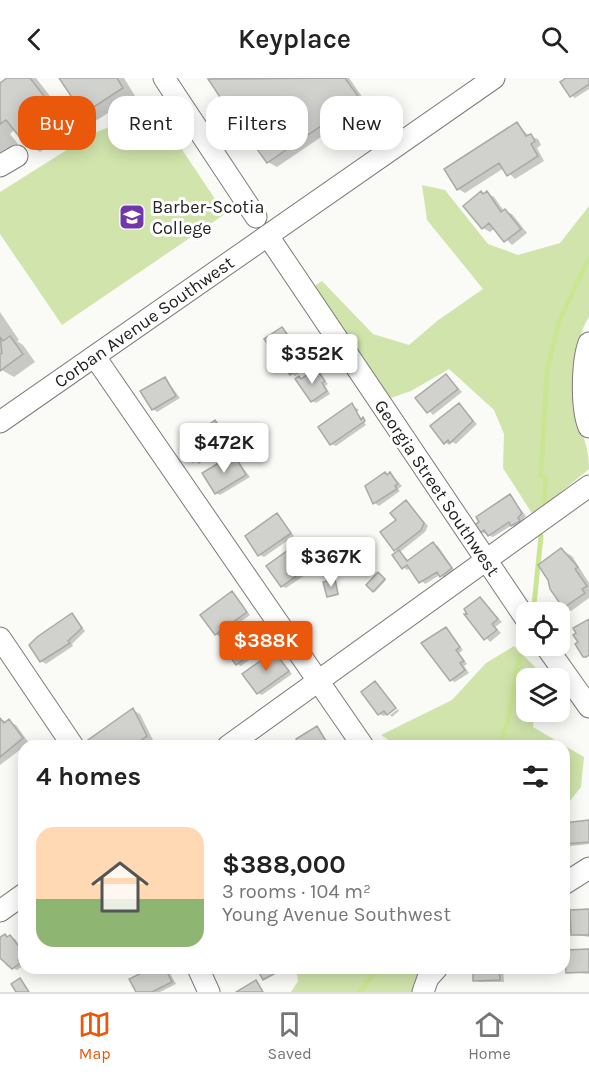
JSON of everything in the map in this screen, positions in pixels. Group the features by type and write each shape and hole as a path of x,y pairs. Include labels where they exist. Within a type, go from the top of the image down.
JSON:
{"street":[{"path":"165,78 255,218"},
{"name":"Corban Avenue Southwest","path":"0,422 494,78"},
{"name":"Georgia Street Southwest","path":"268,236 516,605"},
{"path":"589,343 584,390 585,412 589,427"},
{"path":"95,357 359,740"},
{"path":"236,740 589,486"},
{"path":"0,638 69,740"},
{"path":"553,656 589,707"},
{"path":"570,880 589,868"},
{"path":"0,911 18,898"},
{"path":"201,974 209,992"},
{"path":"423,992 432,974"}],"green space":[{"path":"108,127 108,150 182,150 225,214 62,325 0,234 0,192 67,150 96,150 96,132"},
{"path":"422,185 445,190 488,244 518,255 560,243 589,206 589,317 583,327 577,351 575,377 579,421 588,453 589,469 533,515 503,468 504,434 494,410 449,369 411,391 385,400 311,288 322,281 373,334 409,345 437,321 483,289 427,220"},
{"path":"514,646 516,656 524,656 536,668 516,668 516,722 534,722 533,727 555,740 388,740 381,735 452,700 486,663"},
{"path":"570,749 584,757 581,787 570,801"},
{"path":"297,974 419,974 416,980 416,992 291,992 298,981"}],"building":[{"path":"7,78 30,78 44,96 18,96 18,135 6,120 0,124 0,83"},
{"path":"59,78 117,78 123,88 96,106 96,96 71,96"},
{"path":"345,78 358,96 320,96 320,127 308,135 308,96 219,96 208,79"},
{"path":"566,78 589,78 589,84 570,97 560,82"},
{"path":"517,122 526,136 531,134 535,141 531,144 538,156 507,176 499,163 457,190 444,169"},
{"path":"258,150 286,150 267,163"},
{"path":"481,191 483,194 487,191 501,212 505,209 521,229 504,242 489,223 482,229 463,206"},
{"path":"282,327 292,341 295,339 299,345 296,347 307,363 290,375 284,366 278,370 269,358 278,352 276,349 273,351 264,339"},
{"path":"10,336 23,354 0,371 0,354 2,353 0,337 3,341"},
{"path":"316,368 325,381 322,383 327,391 311,402 295,379 299,376 301,379"},
{"path":"446,374 458,389 427,413 415,398"},
{"path":"165,377 176,396 152,410 140,391"},
{"path":"352,403 361,420 363,417 365,421 330,445 318,427"},
{"path":"459,403 473,421 450,443 448,440 444,444 430,426"},
{"path":"215,420 227,437 193,462 181,446"},
{"path":"234,454 246,475 215,494 202,473"},
{"path":"385,472 387,475 390,472 398,484 395,486 397,489 373,504 365,486"},
{"path":"510,494 522,513 518,518 520,521 511,526 509,522 488,536 484,530 480,533 474,525 479,522 476,517"},
{"path":"406,500 424,523 421,530 394,551 380,532 396,520 390,513"},
{"path":"277,513 291,533 258,556 245,536"},
{"path":"433,542 452,568 440,577 437,572 419,583 407,565 402,569 392,555 399,550 407,561"},
{"path":"298,543 313,564 281,587 266,566"},
{"path":"561,548 578,567 575,569 587,586 582,589 585,593 570,603 559,602 538,565"},
{"path":"378,572 385,579 373,592 366,585"},
{"path":"335,579 338,594 327,597 323,582"},
{"path":"232,591 247,612 215,635 200,615"},
{"path":"480,597 498,619 492,624 497,630 484,640 464,614 467,614 464,609"},
{"path":"72,613 82,628 68,641 70,643 40,662 29,645"},
{"path":"589,619 589,655 583,657 575,644 578,642 573,635 576,633 573,628"},
{"path":"253,622 268,641 236,665 221,645"},
{"path":"446,627 460,647 456,650 464,661 460,663 465,670 450,681 421,643"},
{"path":"274,651 289,671 257,694 242,674"},
{"path":"375,681 396,708 387,715 384,711 378,715 361,692"},
{"path":"133,708 147,736 141,740 88,740"},
{"path":"0,718 4,723 9,719 23,738 0,757"},
{"path":"317,726 325,740 297,740"},
{"path":"589,820 589,842 570,844 570,822"},
{"path":"589,909 589,935 571,935 570,910"},
{"path":"5,934 7,937 10,935 18,945 18,964 12,969 0,958 0,937"},
{"path":"589,949 589,972 570,973 570,950"},
{"path":"139,974 168,974 172,982 152,992 136,992 129,979"},
{"path":"260,974 274,974 263,980"},
{"path":"473,974 500,974 500,980 473,981"},
{"path":"20,978 29,992 16,992 11,984"},
{"path":"256,980 263,992 236,992"}],"waterway":[{"path":"544,503 546,478 541,475 547,371 559,321 589,258"},
{"path":"534,602 541,536"},
{"path":"501,740 508,721 520,656"},
{"path":"360,992 374,974"}],"place":[{"name":"Barber-Scotia College","path":"132,217"}]}
